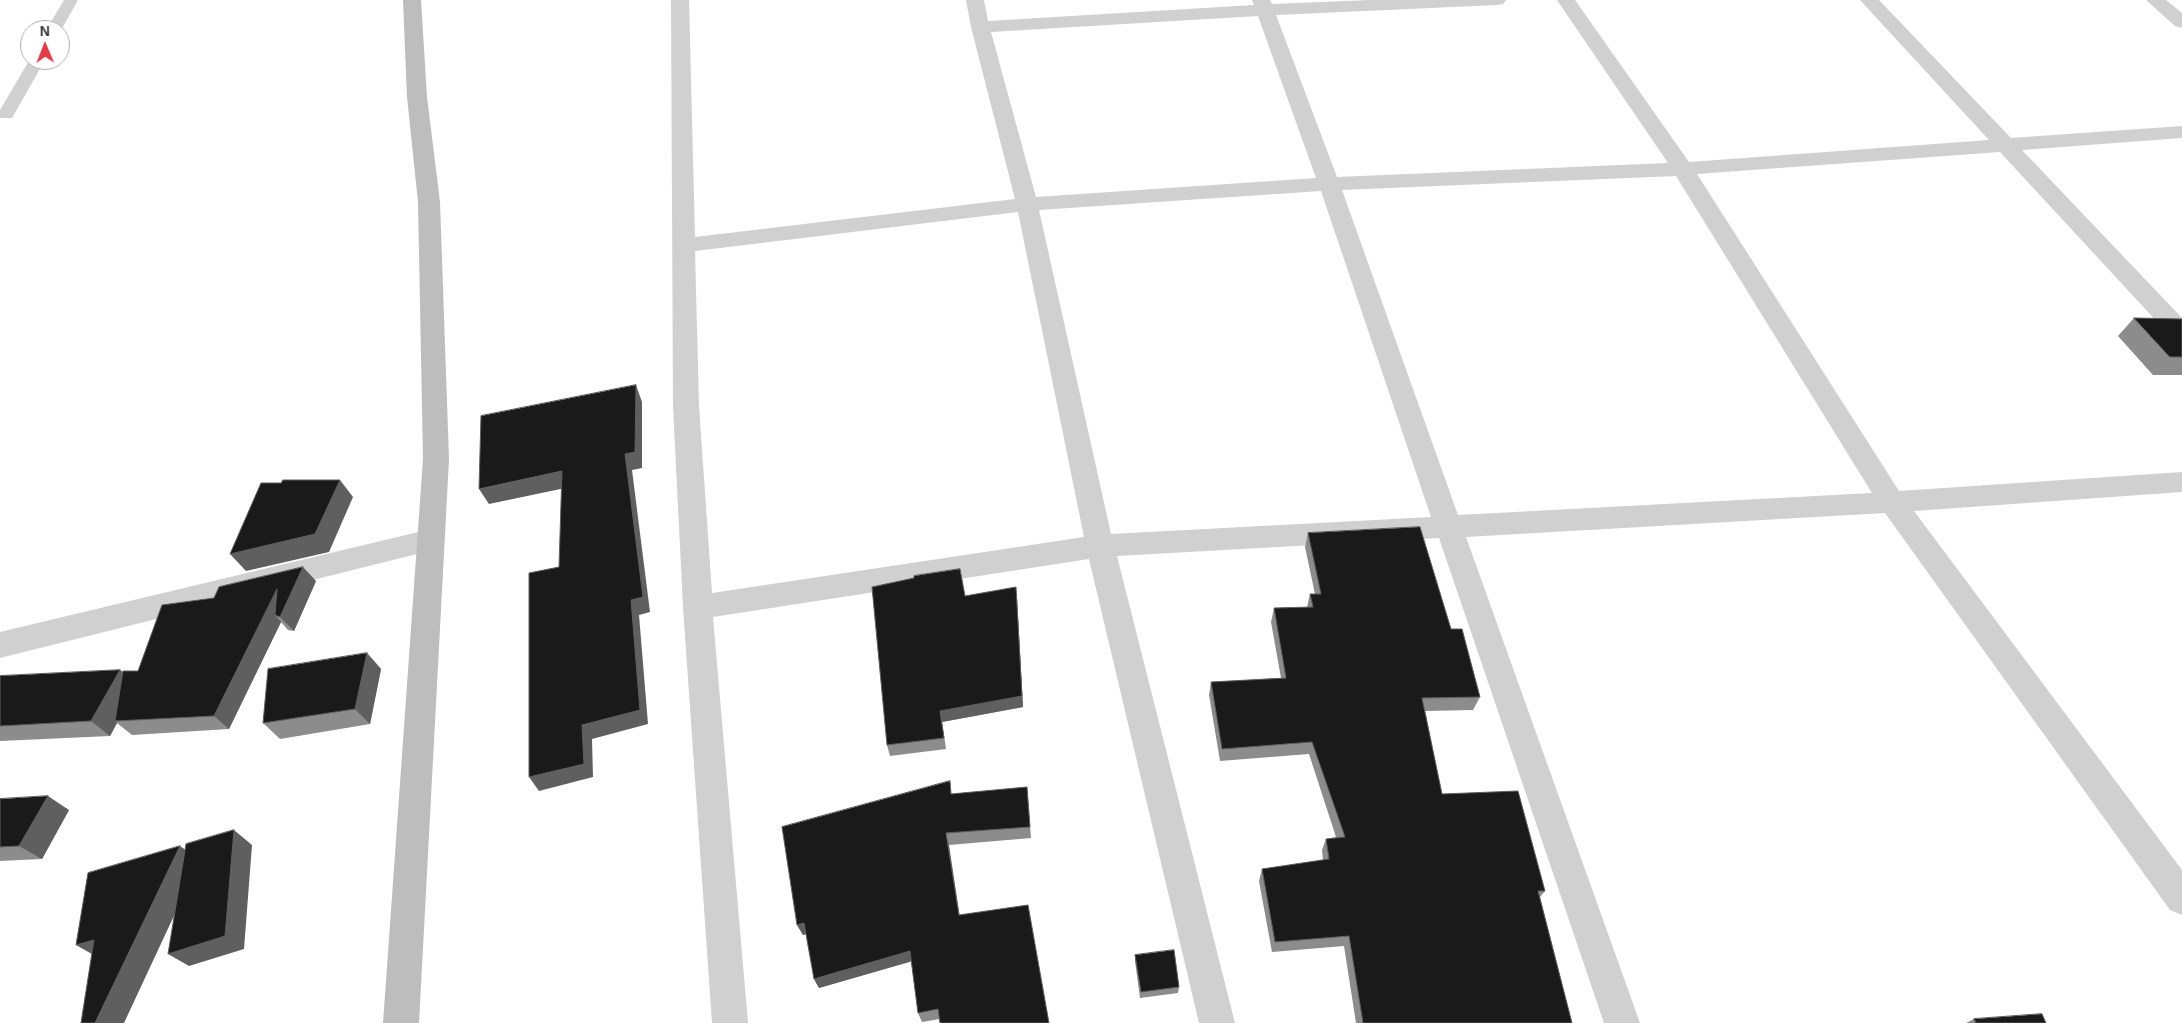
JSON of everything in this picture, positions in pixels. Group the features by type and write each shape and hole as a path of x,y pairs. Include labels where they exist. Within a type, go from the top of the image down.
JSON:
{"street":[{"path":"401,1023 436,459 429,202 417,96 412,0"},
{"path":"680,0 686,406 698,607 730,1023"},
{"path":"975,0 980,27 1027,204 1100,546 1217,1023"},
{"path":"980,27 1263,5 1498,0"},
{"path":"1566,0 1683,169 1892,502 2182,897"},
{"path":"1869,0 2003,145 2182,333"},
{"path":"2155,0 2182,22"},
{"path":"1263,5 1329,184 1450,527 1622,1023"},
{"path":"684,245 1027,204 1329,184 1683,169 2182,132"},
{"path":"698,607 1100,546 1892,502 2182,482"},
{"path":"0,645 431,540"}],"lane":[{"path":"60,20 71,0"},
{"path":"6,114 31,70"}],"building":[{"path":"2134,318 2182,319 2182,357 2170,357"},
{"path":"636,385 635,452 625,454 643,597 631,600 640,710 582,725 584,764 529,777 529,573 559,567 562,471 479,489 481,416"},
{"path":"283,480 340,480 315,534 230,554 261,483 281,483"},
{"path":"1420,527 1451,629 1462,629 1480,697 1422,698 1442,794 1518,791 1545,891 1538,891 1572,1023 1363,1023 1349,936 1275,942 1262,869 1329,859 1326,839 1345,837 1312,742 1222,749 1211,682 1286,678 1274,608 1313,607 1310,594 1321,594 1308,533"},
{"path":"303,567 280,617 275,615 277,589 214,716 115,721 123,671 138,671 162,605 214,598 219,587"},
{"path":"960,569 965,596 1016,587 1022,696 940,711 944,738 887,745 872,587 914,578 914,576"},
{"path":"367,653 355,709 263,723 268,669"},
{"path":"120,670 91,721 0,726 0,676"},
{"path":"950,781 951,794 1027,787 1030,827 946,833 959,915 1028,905 1049,1023 940,1023 938,1009 918,1013 910,951 814,979 804,923 797,925 782,827"},
{"path":"48,796 19,846 0,847 0,799"},
{"path":"234,830 225,936 168,954 186,844"},
{"path":"180,846 95,1023 81,1023 94,940 76,945 88,873"},
{"path":"1174,950 1179,987 1141,992 1135,955"},
{"path":"2042,1014 2046,1023 1976,1023 1974,1019"}]}
